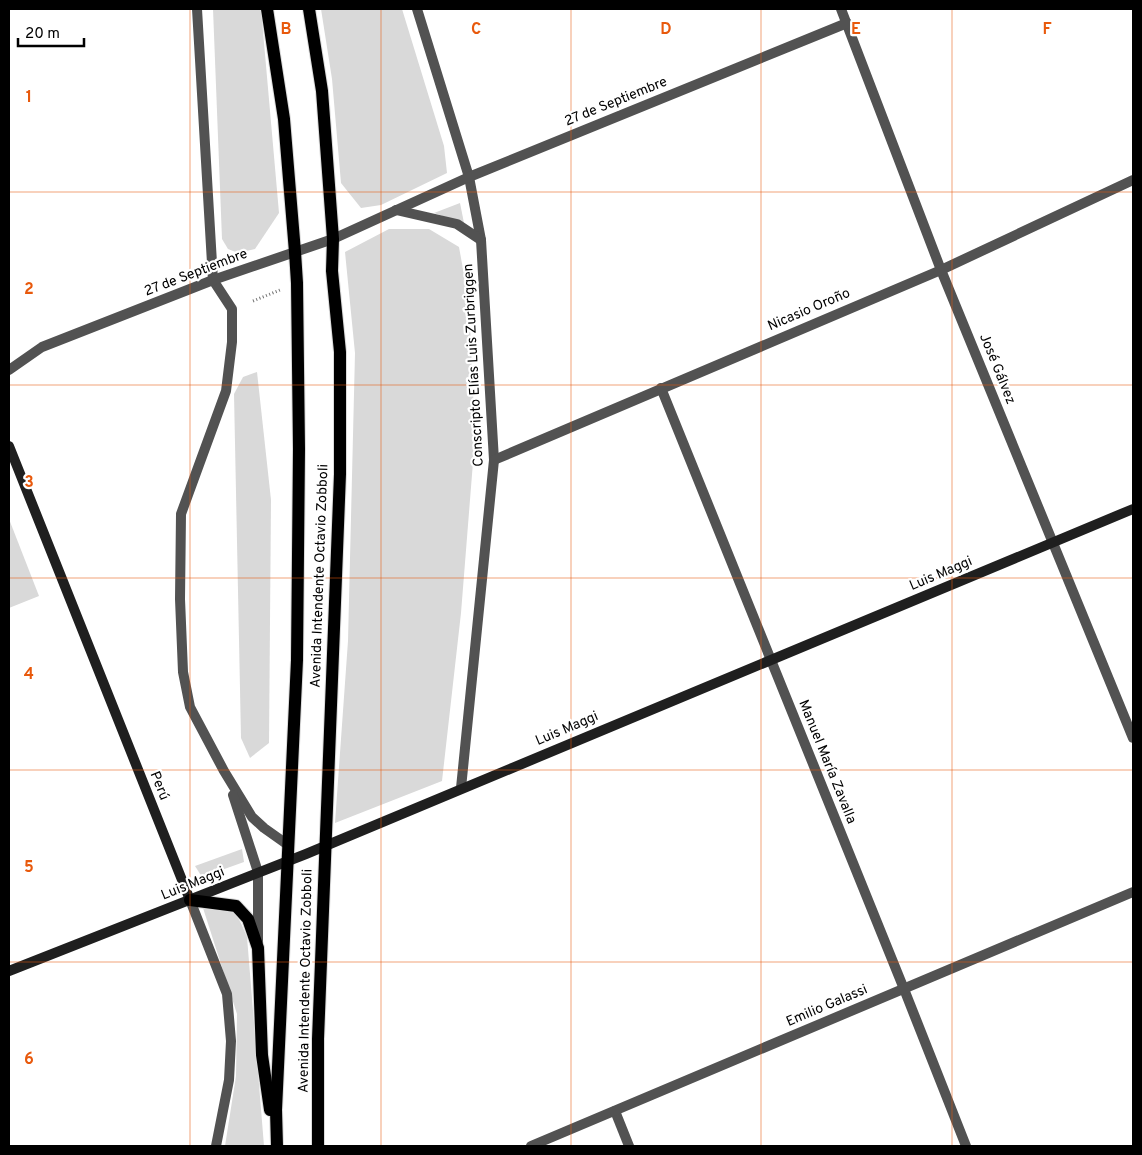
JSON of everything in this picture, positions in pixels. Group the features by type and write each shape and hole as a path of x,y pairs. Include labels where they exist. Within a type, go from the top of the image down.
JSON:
{"main road":[{"name":"Avenida Intendente Octavio Zobboli","path":"267,9 284,119 295,252 299,449 297,640 276,1110 277,1146"},
{"name":"Avenida Intendente Octavio Zobboli","path":"309,9 322,91 333,239 332,271 340,352 340,474 324,845 318,1039 318,1146"},
{"path":"190,900 236,906 248,918 258,948 262,1055 277,1146"}],"street":[{"path":"197,9 213,280 232,309 232,342 226,391 181,514 180,599 183,672 190,707 224,771 252,817 288,845"},
{"name":"Conscripto Elías Luis Zurbriggen","path":"417,9 470,177 481,240 494,460 461,788"},
{"name":"José Gálvez","path":"841,9 941,270 1133,738"},
{"name":"27 de Septiembre","path":"9,370 42,347 213,280 333,239 470,177 847,23"},
{"name":"Nicasio Oroño","path":"494,460 941,270 1133,180"},
{"path":"396,210 457,224 481,240"},
{"name":"Manuel María Zavalla","path":"661,388 966,1146"},
{"name":"Perú","path":"9,446 227,994 231,1041 229,1080 216,1146"},
{"name":"Luis Maggi","path":"9,971 288,860 1133,509"},
{"path":"224,771 239,810 258,872 258,948"},
{"name":"Emilio Galassi","path":"531,1146 1133,892"},
{"path":"615,1111 629,1146"}],"path":[{"path":"253,301 286,287"}],"shaded area":[{"path":"213,9 261,9 279,213 255,249 238,253 228,249 222,239"},
{"path":"321,9 402,9 444,146 447,173 381,205 361,208 341,183 332,79"},
{"path":"460,203 464,223 434,213"},
{"path":"389,229 429,229 459,247 469,302 475,437 461,613 442,781 335,823 348,641 355,353 345,252"},
{"path":"257,372 271,500 269,743 250,758 241,738 234,394 243,377"},
{"path":"9,519 39,596 9,608"},
{"path":"242,849 244,862 202,877 195,866"},
{"path":"203,908 232,912 239,920 247,937 264,1146 225,1146 236,1076 237,1014"}]}
